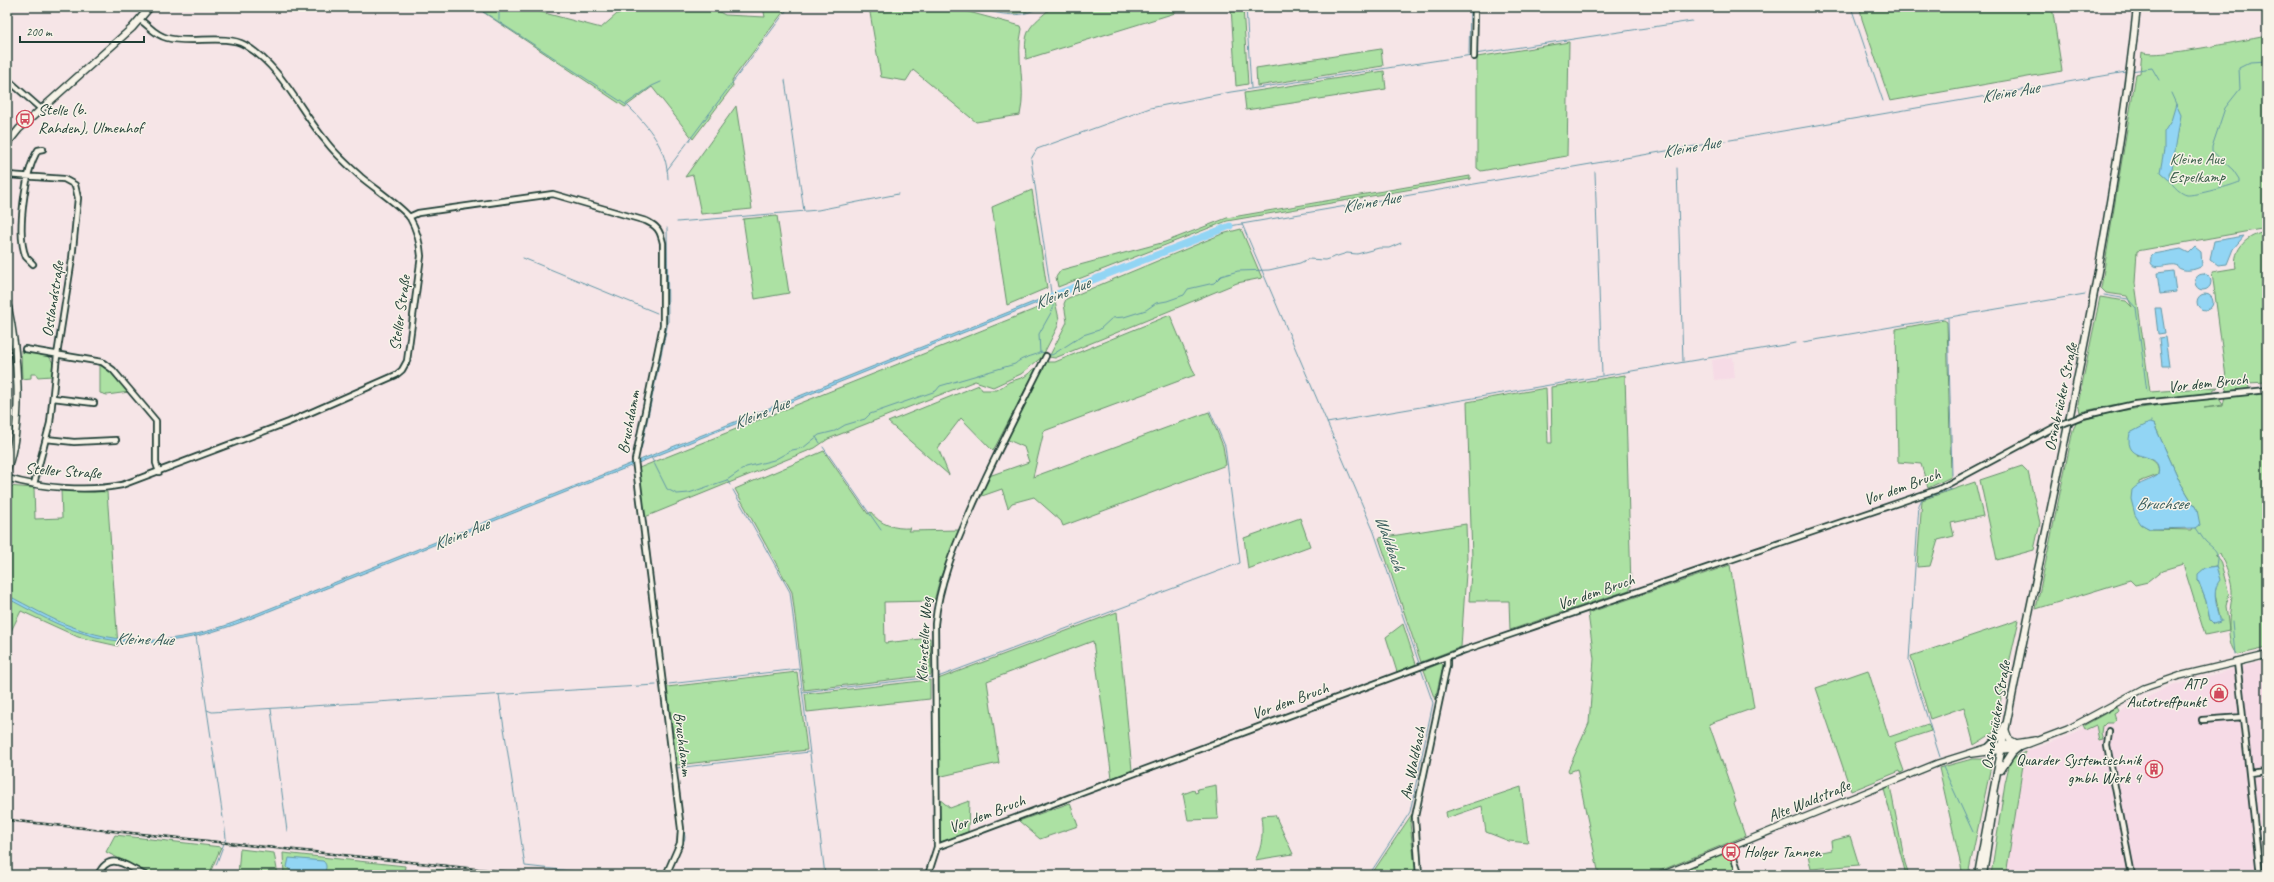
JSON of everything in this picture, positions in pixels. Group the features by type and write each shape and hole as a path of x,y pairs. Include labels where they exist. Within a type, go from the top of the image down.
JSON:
{"main road":[{"path":"7,144 19,129 140,20 150,7"},
{"name":"Osnabrücker Straße","path":"1978,875 1991,802 1998,776 2094,297 2111,204 2130,71 2137,7"},
{"path":"7,302 16,349 17,374 14,442 7,470"},
{"path":"1988,750 1999,736 2008,720"},
{"path":"1998,776 2017,745"},
{"name":"Osnabrücker Straße","path":"1983,875 1995,803 1995,790"}],"street":[{"path":"1474,55 1475,7"},
{"name":"Steller Straße","path":"7,478 34,484 102,488 122,485 289,422 396,375 402,370 409,350 421,256 420,242 409,218 360,176 329,145 282,80 262,58 244,44 227,40 194,41 166,38 151,30 140,20"},
{"path":"7,79 41,109"},
{"path":"33,264 26,257 23,232 23,207 28,176 38,150 43,149"},
{"name":"Ostlandstraße","path":"7,175 64,179 75,185 78,198 72,258 57,355 53,398 46,439 34,484"},
{"name":"Bruchdamm","path":"409,218 418,214 553,194 646,221 657,226 663,243 664,313 634,460 681,829 680,843 666,875"},
{"path":"25,349 102,362 113,370 132,394 152,413 156,421 156,463 159,472"},
{"name":"Kleinsteller Weg","path":"928,875 937,846 935,624 937,598 943,580 996,453 1046,356"},
{"name":"Vor dem Bruch","path":"937,846 1447,657 1939,490 2055,427 2082,416 2135,404 2267,390"},
{"path":"53,398 94,403"},
{"path":"46,439 74,442 116,440"},
{"name":"Alte Waldstraße","path":"1662,875 1942,762 1968,754 2017,745 2068,729 2144,688 2179,676 2267,655"},
{"name":"Am Waldbach","path":"1419,875 1415,817 1447,665 1447,657"},
{"path":"2237,662 2260,875"},
{"path":"2202,720 2243,717"},
{"path":"2006,731 2009,739 2017,745"},
{"path":"2109,731 2107,746 2132,875"},
{"path":"1988,750 1996,757 2000,765"},
{"path":"2249,773 2267,771"},
{"path":"1730,847 1740,875"},
{"path":"98,875 103,865 109,861 115,861 145,875"}],"shaded area":[{"path":"1733,357 1735,378 1714,380 1712,360"},
{"path":"2267,660 2267,875 2006,875 2025,752 2074,734 2168,687"}],"green space":[{"path":"485,7 502,7 502,10 509,7 522,7 601,28 617,14 637,7 710,7 725,15 765,17 763,7 787,7 732,80 733,86 693,139 652,87 625,107 483,12"},
{"path":"869,7 950,7 1021,26 1020,50 1022,104 1020,115 976,122 913,70 906,81 881,77"},
{"path":"983,7 1035,7 1023,12 1009,13"},
{"path":"1052,7 1174,7 1175,13 1026,59 1026,40 1030,28"},
{"path":"1231,7 1243,7 1248,84 1236,86"},
{"path":"1860,7 2052,7 2062,71 1890,101 1862,19"},
{"name":"Kleine Aue Espelkamp","path":"2267,36 2267,228 2137,251 2135,283 2150,392 2218,387 2211,393 2112,405 2080,412 2078,404 2100,297 2126,301 2132,307 2127,296 2106,293 2101,288 2136,74 2140,73 2142,52 2149,54 2181,51"},
{"path":"1569,42 1567,156 1481,171 1477,168 1477,57"},
{"path":"1381,49 1383,66 1257,86 1256,68"},
{"path":"1384,71 1386,89 1246,110 1244,93"},
{"path":"736,106 752,209 701,214 693,175 685,177"},
{"path":"1470,176 1470,179 1227,221 1058,287 1056,277 1061,270 1165,242 1227,218"},
{"path":"1032,190 1047,288 1007,305 992,207"},
{"path":"777,216 789,293 755,299 743,219"},
{"path":"1241,229 1262,278 1237,283 1055,358 1049,357 1067,322 1064,304 1066,299 1222,234"},
{"path":"2267,232 2267,382 2248,383 2250,393 2267,393 2267,648 2237,655 2230,642 2229,630 2205,635 2183,564 2163,570 2148,582 2135,585 2130,580 2036,609 2073,430 2076,422 2112,412 2218,397 2223,405 2204,408 2223,406 2227,385 2212,272 2236,268 2235,261 2239,249 2248,239","holes":["2154,424 2180,482 2197,510 2192,530 2150,529 2141,524 2139,482 2158,475 2158,466 2146,457 2137,456","2220,553 2232,590 2229,630 2226,606 2229,594 2220,561 2215,555","2216,566 2215,594 2220,619 2210,620 2206,601 2198,580 2210,567"]},
{"path":"1055,301 1059,319 1058,326 1042,357 1021,374 993,387 975,381 828,439 815,448 645,517 639,468"},
{"path":"1170,315 1195,375 1044,431 1033,477 1209,412 1223,446 1226,465 1063,526 1061,521 1034,497 1012,503 1008,508 1002,489 979,497 989,476 1029,462 1024,447 1006,439 1046,362 1055,362"},
{"path":"1944,320 1947,322 1951,477 1928,488 1921,464 1898,462 1896,329"},
{"path":"21,350 49,356 53,363 52,376 37,377 37,374 31,374 31,378 22,379"},
{"path":"100,365 107,369 129,392 107,395 100,393"},
{"path":"1037,367 993,451 961,418 938,448 949,475 888,422 979,385 982,390 997,390 1009,382 1024,377"},
{"path":"1625,375 1631,587 1629,590 1510,630 1509,601 1469,601 1472,558 1467,402 1546,388 1548,443 1552,443 1551,387"},
{"path":"824,451 868,514 871,512 883,523 893,527 910,528 908,531 960,530 940,578 934,601 884,602 885,643 930,638 931,675 804,690 792,592 735,489"},
{"path":"2022,466 2028,472 2040,523 2034,550 1997,560 1980,480"},
{"path":"1975,482 1983,516 1951,523 1954,536 1938,540 1930,566 1917,567 1922,500"},
{"path":"7,486 34,488 35,519 62,518 61,490 107,492 118,646 78,637 21,611 7,639"},
{"path":"1300,518 1310,546 1248,569 1244,538"},
{"path":"1466,524 1467,558 1461,647 1421,662 1379,538"},
{"path":"1730,565 1754,708 1709,724 1736,802 1734,803 1745,836 1650,875 1599,875 1577,769 1569,772 1568,770 1589,723 1594,659 1588,613"},
{"path":"1117,612 1132,770 1112,778 1093,641 987,681 999,763 938,777 938,679"},
{"path":"2019,620 1993,733 1974,745 1964,707 1930,719 1911,656"},
{"path":"1403,624 1416,664 1397,672 1386,637"},
{"path":"1441,663 1443,665 1435,700 1424,670"},
{"path":"1868,670 1889,737 1928,724 1931,731 1894,743 1904,771 1901,773 1900,771 1851,791 1816,688"},
{"path":"797,672 807,750 677,765 667,687"},
{"path":"930,680 930,699 807,712 805,694"},
{"path":"2117,707 2119,711 2114,714 2116,720 2114,722 2106,722 2102,726 2101,733 2103,740 2099,741 2096,725 2085,730 2083,726"},
{"path":"2025,752 2006,875 1991,875 2005,783 2010,762 2015,757"},
{"path":"1972,759 1987,759 1991,762 1991,766 1968,875 1963,875 1939,768"},
{"path":"1216,785 1218,819 1188,820 1183,794 1194,790 1195,793 1198,792 1197,789"},
{"path":"1890,786 1905,863 1909,875 1906,875 1884,789"},
{"path":"1521,787 1528,843 1509,841 1486,832 1482,806 1447,818 1446,812"},
{"path":"938,798 950,808 969,801 968,832 941,842 938,841"},
{"path":"1070,803 1078,826 1040,839 1019,821"},
{"path":"1412,814 1410,824 1416,875 1371,875"},
{"path":"1275,815 1293,854 1255,860 1260,850 1262,839 1261,816"},
{"path":"115,835 221,847 209,875 152,875 106,852"},
{"path":"1850,836 1859,865 1811,869 1808,855 1832,850 1831,841"},
{"path":"240,849 274,853 278,875 238,875"},
{"path":"1727,852 1730,854 1737,875 1672,875"},
{"path":"283,853 405,866 404,875 284,875"},
{"path":"431,869 469,872 468,875 431,875"}],"water":[{"path":"2176,104 2181,115 2172,169 2169,174 2170,181 2160,172 2164,150 2164,132 2171,121"},
{"path":"2244,236 2233,249 2227,264 2218,265 2210,259 2214,241"},
{"path":"2195,247 2201,252 2202,266 2198,268 2183,270 2175,265 2159,267 2152,265 2151,257 2154,254 2181,249 2189,253"},
{"path":"2173,271 2176,292 2160,294 2157,273"},
{"path":"2203,274 2209,276 2211,282 2209,288 2203,290 2197,288 2195,282 2197,276"},
{"path":"1056,293 1057,295 225,628 182,639 161,642 139,643 118,641 96,637 64,627 7,598 7,595 64,624 118,639 161,640 182,637 224,626"},
{"path":"2205,294 2211,296 2213,302 2211,308 2205,310 2199,308 2197,302 2199,296"},
{"path":"2155,308 2161,308 2165,333 2158,334"},
{"path":"2165,337 2169,366 2162,366 2159,338"},
{"name":"Bruchsee","path":"2149,423 2154,424 2180,482 2197,510 2200,525 2196,528 2150,529 2141,524 2135,515 2131,499 2132,490 2158,475 2158,467 2155,461 2137,454 2132,450 2129,443 2130,433"},
{"path":"2216,566 2220,580 2217,584 2215,594 2220,622 2214,624 2210,620 2206,601 2198,580 2198,574 2205,568"},
{"path":"289,858 323,861 326,864 326,869 323,875 313,875 313,871 311,875 294,875 287,867"}],"waterway":[{"path":"476,7 628,106 650,130 656,139 664,157 668,179"},
{"path":"499,7 499,20"},
{"path":"667,170 789,7"},
{"path":"975,7 1015,15 1024,14 1039,7"},
{"path":"1246,7 1251,88"},
{"path":"1469,54 1470,7"},
{"path":"1851,7 1883,101"},
{"path":"1475,54 1692,21"},
{"path":"1052,299 1031,159 1037,149 1150,108 1231,92 1472,55"},
{"name":"Kleine Aue","path":"2170,181 2177,190 2187,195 2214,190 2239,182 2239,179 2233,170 2212,151 2212,147 2225,108 2240,89 2239,68 2251,62 2267,61"},
{"name":"Kleine Aue","path":"2131,71 2152,68 2159,80"},
{"name":"Kleine Aue","path":"1230,226 2126,72"},
{"path":"785,80 804,211"},
{"path":"626,104 652,86 661,82"},
{"name":"Kleine Aue","path":"2171,93 2176,104"},
{"path":"1677,168 1683,361"},
{"path":"1595,172 1602,375"},
{"path":"677,222 818,210 898,194"},
{"name":"Waldbach","path":"1242,224 1374,532 1420,666"},
{"name":"Kleine Aue","path":"1047,298 1230,226"},
{"path":"641,450 668,322 667,228"},
{"path":"651,457 667,489 677,494 689,493 727,480 746,467 774,460 792,450 803,448 819,435 835,431 845,425 865,419 870,414 936,391 940,386 1015,364 1041,352 1052,355 1083,335 1099,330 1112,318 1124,317 1146,310 1156,303 1184,295 1188,289 1214,283 1221,276 1238,271 1269,270 1300,263 1308,259 1325,260 1347,253 1357,254 1379,248 1389,248 1401,243"},
{"path":"523,258 657,313"},
{"path":"1803,342 2085,294"},
{"path":"2104,295 2128,299 2136,308 2147,392"},
{"path":"1040,353 1039,334 1053,309 1053,305"},
{"path":"1948,318 1952,475"},
{"path":"1327,423 1796,343"},
{"path":"938,677 1240,563 1225,446 1210,411"},
{"path":"816,437 820,443"},
{"path":"823,447 881,530"},
{"path":"727,480 730,485"},
{"path":"1940,757 1909,660 1919,505 1922,499 1952,489"},
{"path":"733,490 790,592 825,875"},
{"path":"2196,528 2216,551 2216,566"},
{"path":"2232,622 2235,654"},
{"path":"196,636 223,818"},
{"path":"669,684 799,669"},
{"name":"Waldbach","path":"1369,875 1410,812 1433,703 1421,669"},
{"path":"802,692 934,677"},
{"path":"207,710 212,712 656,685"},
{"path":"499,695 525,866 606,875"},
{"path":"271,709 287,831"},
{"path":"670,873 685,838 676,768 809,752"},
{"path":"1943,767 1973,832"},
{"path":"216,865 226,838 224,822"}],"railway":[{"path":"7,820 534,875"}],"place":[{"name":"Stelle (b. Rahden), Ulmenhof","path":"25,119"},
{"name":"ATP Autotreffpunkt","path":"2219,693"},
{"name":"Quarder Systemtechnik gmbh Werk 4","path":"2154,769"},
{"name":"Holger Tannen","path":"1731,852"}]}
